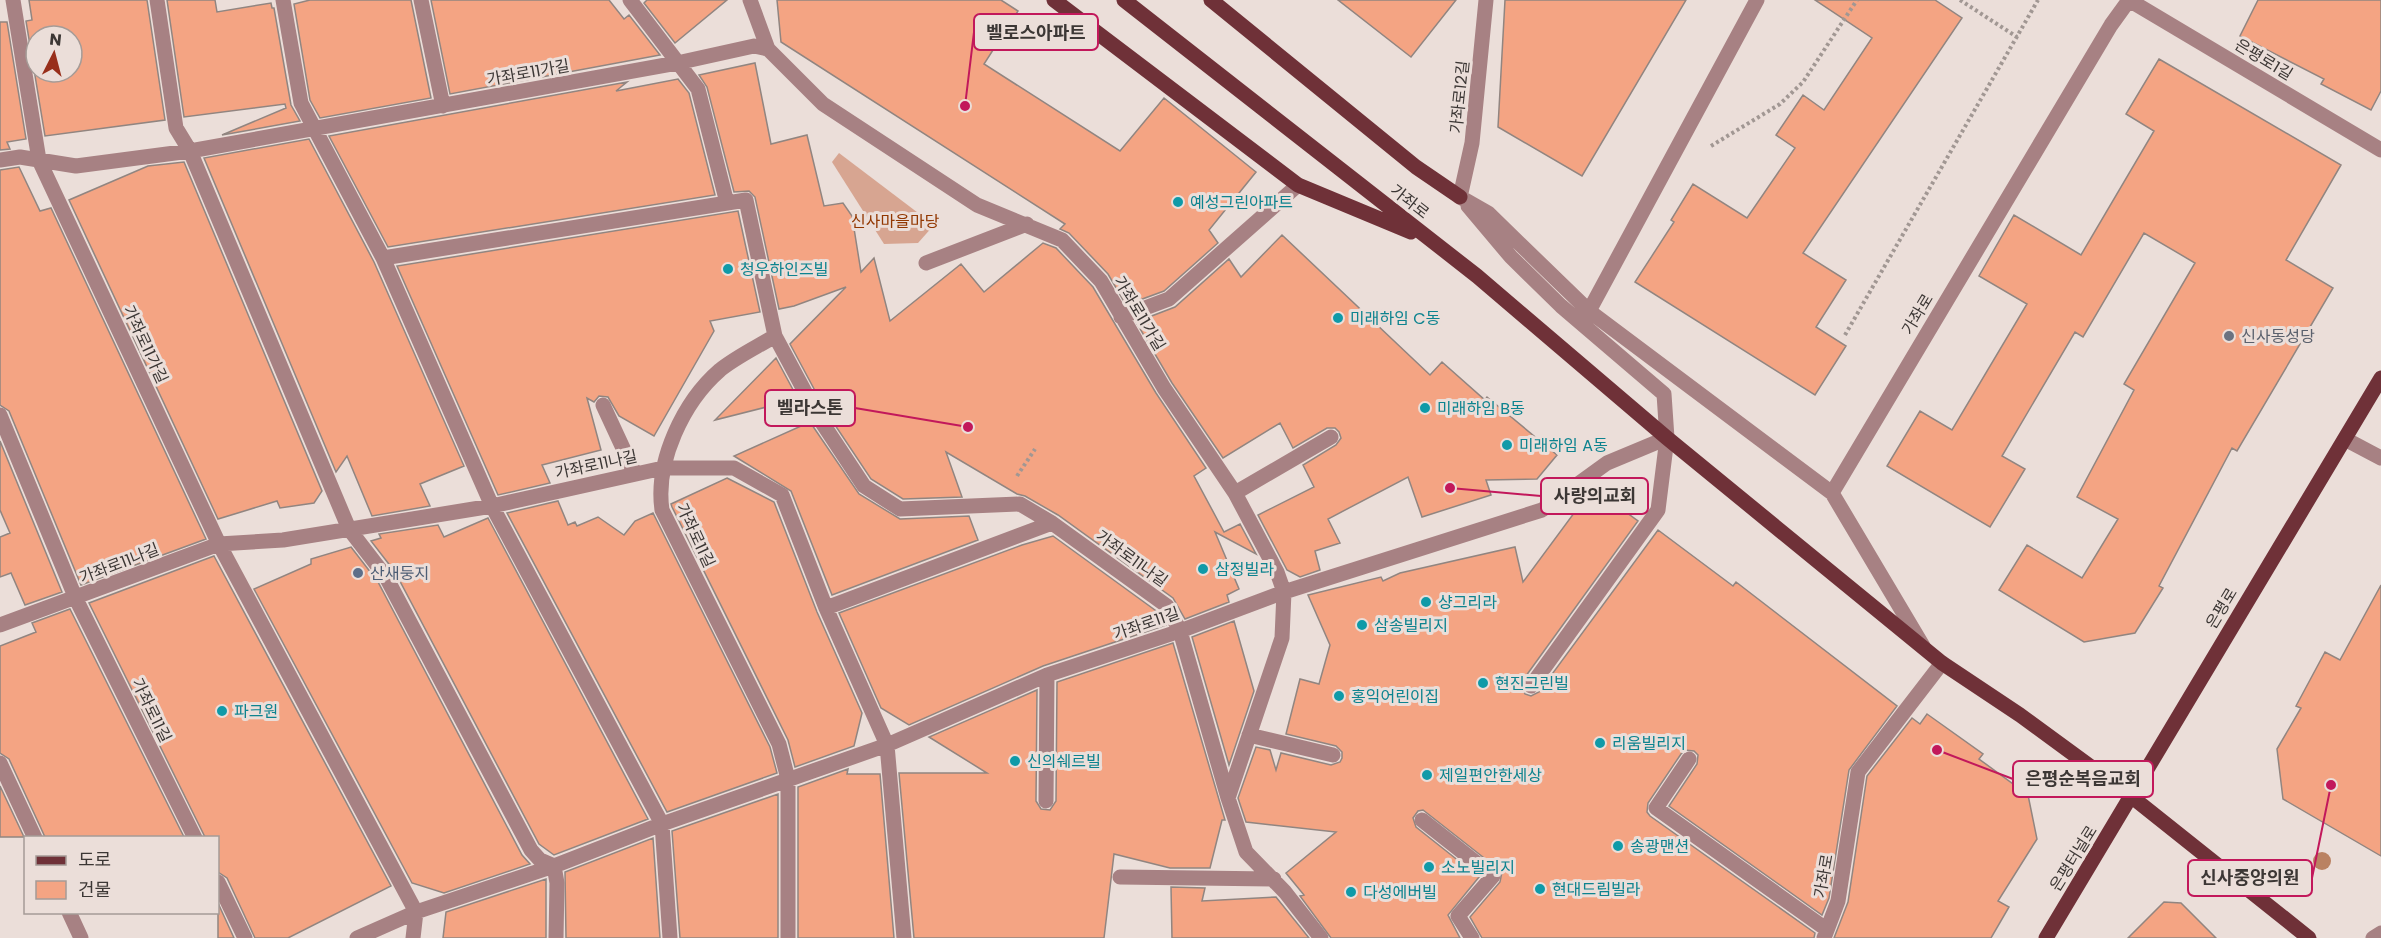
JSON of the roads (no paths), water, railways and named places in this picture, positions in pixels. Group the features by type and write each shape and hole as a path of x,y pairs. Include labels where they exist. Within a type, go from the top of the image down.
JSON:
{"main road":[{"path":"1054,0 1298,185 1430,239"},
{"name":"가좌로","path":"1124,0 1430,239 1667,438 1942,663 2020,715 2132,797 2309,938"},
{"path":"1211,0 1416,167 1460,197"},
{"name":"은평로","path":"2132,797 2180,711 2381,378"},
{"name":"은평터널로","path":"2046,938 2132,797"}],"street":[{"path":"13,0 39,160"},
{"path":"157,0 176,128 190,152 349,529 386,577 531,850 540,860 554,866 557,883 556,938"},
{"path":"283,0 300,103 383,258 492,506 662,824 670,938"},
{"path":"421,0 442,106"},
{"path":"630,0 698,89 727,203"},
{"name":"가좌로11가길","path":"750,0 768,49 824,104 977,205 1062,240 1101,281 1164,388 1235,493 1277,572 1284,592"},
{"name":"가좌로12길","path":"1460,197 1472,143 1486,0"},
{"path":"1589,311 1757,0"},
{"name":"은평로1길","path":"2129,0 2381,150"},
{"name":"가좌로","path":"1924,648 1832,493 2111,25 2129,0"},
{"name":"가좌로11가길","path":"0,160 20,157 76,166 190,152 677,63 754,46 768,49"},
{"name":"가좌로11가길","path":"39,160 219,544"},
{"path":"1121,317 1169,299 1298,185"},
{"path":"1460,197 1488,213 1589,311 1832,493"},
{"path":"1460,197 1511,257 1544,290 1664,394 1667,438 1658,510 1531,686"},
{"path":"383,258 746,200 775,336"},
{"path":"926,263 1027,224"},
{"name":"가좌로11나길","path":"0,625 76,599 219,544 283,540 492,506 663,468 676,433 693,401 720,371 775,336 819,418 864,486 900,509 1020,504 1053,523 1167,606 1180,631 1228,798"},
{"path":"603,405 635,474"},
{"path":"0,415 76,599"},
{"path":"1235,493 1331,437"},
{"name":"가좌로11길","path":"357,938 416,912 554,866 662,824 887,745 1047,675 1180,631 1284,592 1542,510 1607,463 1667,438"},
{"path":"2345,439 2381,458"},
{"path":"663,468 734,468 782,495 826,608 887,745 904,938"},
{"name":"가좌로11길","path":"663,468 659,491 662,510 779,744 788,779 788,938"},
{"path":"826,608 1053,523"},
{"path":"219,544 416,912 413,938"},
{"path":"1284,592 1282,638 1228,798 1246,852 1274,879 1321,938"},
{"name":"가좌로11길","path":"76,599 194,836"},
{"name":"가좌로","path":"1689,759 1656,808 1825,933 1838,901 1858,772 1942,663"},
{"path":"1046,801 1047,675"},
{"path":"1249,735 1333,755"},
{"path":"0,763 34,836"},
{"path":"1422,820 1492,876 1458,916 1472,938"},
{"path":"1120,876 1274,879"},
{"path":"219,884 245,938"},
{"path":"70,914 81,938"},
{"path":"2373,938 2381,933"}],"place":[{"name":"벨로스아파트","path":"965,106"},
{"name":"예성그린아파트","path":"1178,202"},
{"name":"청우하인즈빌","path":"728,269"},
{"name":"미래하임 C동","path":"1338,318"},
{"name":"신사동성당","path":"2229,336"},
{"name":"미래하임 B동","path":"1425,408"},
{"name":"벨라스톤","path":"968,427"},
{"name":"미래하임 A동","path":"1507,445"},
{"name":"사랑의교회","path":"1450,488"},
{"name":"삼정빌라","path":"1203,569"},
{"name":"산새둥지","path":"358,573"},
{"name":"샹그리라","path":"1426,602"},
{"name":"삼송빌리지","path":"1362,625"},
{"name":"현진그린빌","path":"1483,683"},
{"name":"홍익어린이집","path":"1339,696"},
{"name":"파크원","path":"222,711"},
{"name":"리움빌리지","path":"1600,743"},
{"name":"은평순복음교회","path":"1937,750"},
{"name":"신의쉐르빌","path":"1015,761"},
{"name":"제일편안한세상","path":"1427,775"},
{"name":"신사중앙의원","path":"2331,785"},
{"name":"송광맨션","path":"1618,846"},
{"name":"소노빌리지","path":"1429,867"},
{"name":"현대드림빌라","path":"1540,889"},
{"name":"다성에버빌","path":"1351,892"}],"park label":[{"name":"신사마을마당","path":"895,221"}]}
